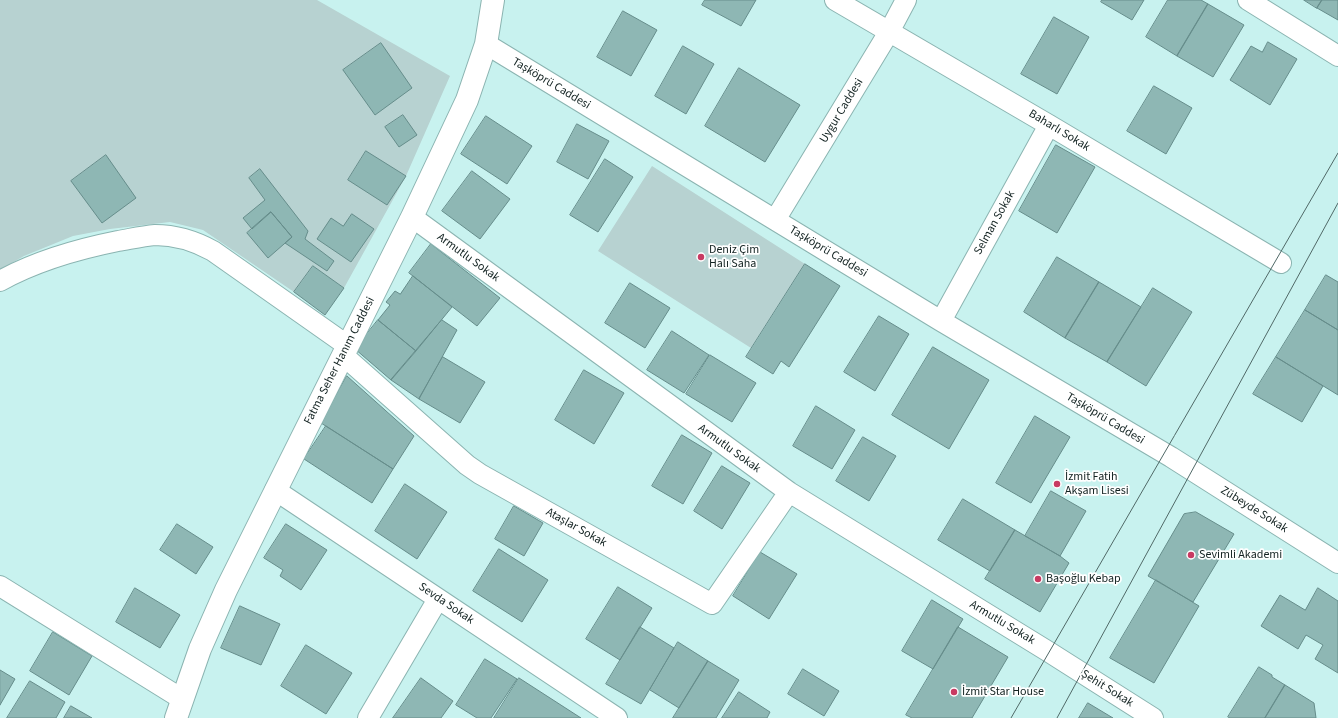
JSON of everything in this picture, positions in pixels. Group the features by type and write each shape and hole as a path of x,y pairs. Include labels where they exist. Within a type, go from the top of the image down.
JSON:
{"street":[{"name":"Fatma Seher Hanım Caddesi","path":"179,709 200,649 223,597 412,217 467,100 486,44 493,0"},
{"name":"Baharlı Sokak","path":"836,0 1281,263"},
{"name":"Uygur Caddesi","path":"775,220 889,32 906,0"},
{"path":"1248,0 1338,56"},
{"name":"Taşköprü Caddesi","path":"486,44 941,321 1171,457"},
{"name":"Selman Sokak","path":"941,321 1049,125"},
{"name":"Armutlu Sokak","path":"412,217 789,492 1061,660"},
{"path":"0,281 41,262 74,250 136,237 155,235 183,238 198,243 213,251 346,351"},
{"name":"Ataşlar Sokak","path":"346,351 467,465 480,474 712,604 789,492"},
{"name":"Zübeyde Sokak","path":"1171,457 1338,563"},
{"name":"Sevda Sokak","path":"275,490 617,718"},
{"path":"0,586 179,709"},
{"path":"368,718 438,599"},
{"name":"Şehit Sokak","path":"1061,660 1153,718"}],"shaded area":[{"path":"0,0 317,0 450,76 406,176 344,288 313,266 294,292 203,230 170,222 110,229 73,236 24,256 0,270"},
{"name":"Deniz Çim Halı Saha","path":"652,166 805,264 751,348 598,251"}],"building":[{"path":"705,0 756,0 741,26 702,5"},
{"path":"1102,0 1144,0 1132,20 1101,2"},
{"path":"1168,0 1201,0 1208,4 1177,56 1146,37"},
{"path":"1304,0 1322,0 1317,8"},
{"path":"1322,0 1338,0 1338,20 1317,8"},
{"path":"1208,4 1244,25 1213,77 1177,56"},
{"path":"623,11 657,30 631,76 597,57"},
{"path":"1054,17 1089,37 1057,94 1021,74"},
{"path":"1268,42 1297,59 1270,105 1230,80 1251,46 1262,52"},
{"path":"381,43 412,88 375,115 343,70"},
{"path":"683,46 714,64 686,114 655,96"},
{"path":"739,68 800,105 765,162 705,126"},
{"path":"1154,86 1192,108 1166,154 1127,131"},
{"path":"403,115 417,135 399,147 385,127"},
{"path":"486,116 532,146 507,184 461,154"},
{"path":"577,124 609,141 588,179 557,162"},
{"path":"1056,145 1095,167 1057,233 1019,211"},
{"path":"366,151 406,176 387,205 348,180"},
{"path":"106,155 136,198 102,223 71,181"},
{"path":"605,159 633,177 598,232 570,215"},
{"path":"260,169 308,231 305,239 334,261 327,271 285,243 292,237 271,212 252,229 243,218 265,200 249,178"},
{"path":"472,171 510,199 480,239 442,211"},
{"path":"271,212 292,237 268,258 247,233"},
{"path":"352,214 374,229 351,262 317,239 331,218 343,226"},
{"path":"431,244 500,298 477,326 409,273"},
{"path":"1057,257 1099,282 1065,338 1024,312"},
{"path":"805,264 840,286 789,367 781,361 773,374 746,357"},
{"path":"313,266 344,288 325,315 294,292"},
{"path":"1326,275 1338,282 1338,330 1305,310"},
{"path":"413,276 452,307 416,351 378,320 390,305 386,302 395,291 400,294"},
{"path":"1099,282 1141,307 1107,362 1065,338"},
{"path":"630,283 670,308 645,348 605,323"},
{"path":"1153,288 1192,312 1146,386 1107,362"},
{"path":"1305,310 1338,330 1338,395 1276,357"},
{"path":"879,316 909,334 875,391 844,372"},
{"path":"378,320 416,351 391,380 355,349"},
{"path":"442,320 457,330 419,399 391,380"},
{"path":"672,331 709,355 684,393 647,370"},
{"path":"933,347 989,380 949,449 892,415"},
{"path":"710,355 756,383 732,422 686,394"},
{"path":"443,357 485,382 460,423 419,399"},
{"path":"1276,357 1323,386 1302,422 1253,394"},
{"path":"584,370 624,393 594,444 555,420"},
{"path":"347,376 414,436 393,469 321,423"},
{"path":"816,406 855,430 832,469 793,446"},
{"path":"1035,416 1070,437 1031,503 996,483"},
{"path":"326,426 393,469 372,503 304,459"},
{"path":"682,435 712,453 683,504 652,486"},
{"path":"863,437 896,456 869,501 836,481"},
{"path":"722,466 750,483 722,529 694,511"},
{"path":"405,484 447,512 417,559 375,531"},
{"path":"1051,491 1086,511 1060,556 1025,536"},
{"path":"963,499 1015,530 990,571 938,540"},
{"path":"514,506 543,523 524,556 495,539"},
{"name":"Sevimli Akademi","path":"1196,512 1234,534 1193,602 1148,576 1184,514"},
{"path":"177,524 213,547 196,574 160,550"},
{"path":"286,524 327,550 301,590 280,576 283,570 264,558"},
{"path":"1015,530 1060,556 1069,563 1040,612 985,579"},
{"path":"499,549 548,580 522,622 473,591"},
{"path":"760,552 797,574 769,619 733,596"},
{"path":"1156,580 1199,606 1154,683 1110,658"},
{"path":"618,587 652,608 620,660 586,639"},
{"path":"135,588 180,615 160,648 116,622"},
{"path":"1318,588 1338,601 1338,673 1315,659 1323,645 1306,635 1298,649 1261,626 1280,595 1305,610"},
{"path":"932,600 963,619 933,669 902,651"},
{"path":"240,606 280,624 261,665 221,648"},
{"path":"640,627 674,648 641,704 606,684"},
{"name":"İzmit Star House","path":"958,627 1008,657 972,718 912,718 906,715"},
{"path":"53,632 92,656 69,695 30,671"},
{"path":"678,642 708,661 679,708 650,690"},
{"path":"306,645 352,673 326,714 281,686"},
{"path":"485,659 517,679 491,718 477,718 456,705"},
{"path":"708,661 739,680 716,718 673,718"},
{"path":"1259,667 1285,685 1265,718 1228,717"},
{"path":"803,669 839,691 824,716 788,694"},
{"path":"0,670 15,679 0,705"},
{"path":"421,678 453,701 441,718 393,718"},
{"path":"519,678 581,718 494,718"},
{"path":"30,681 65,702 56,718 7,718"},
{"path":"1285,685 1314,703 1316,718 1265,718"},
{"path":"739,692 770,712 767,718 722,718"},
{"path":"1088,703 1113,718 1079,718"},
{"path":"71,706 92,718 64,718"}],"tram line":[{"path":"1011,718 1338,153"},
{"path":"1057,718 1338,203"}],"place":[{"name":"Deniz Çim Halı Saha","path":"701,257"},
{"name":"İzmit Fatih Akşam Lisesi","path":"1057,484"},
{"name":"Sevimli Akademi","path":"1191,555"},
{"name":"Başoğlu Kebap","path":"1038,579"},
{"name":"İzmit Star House","path":"954,692"}]}
